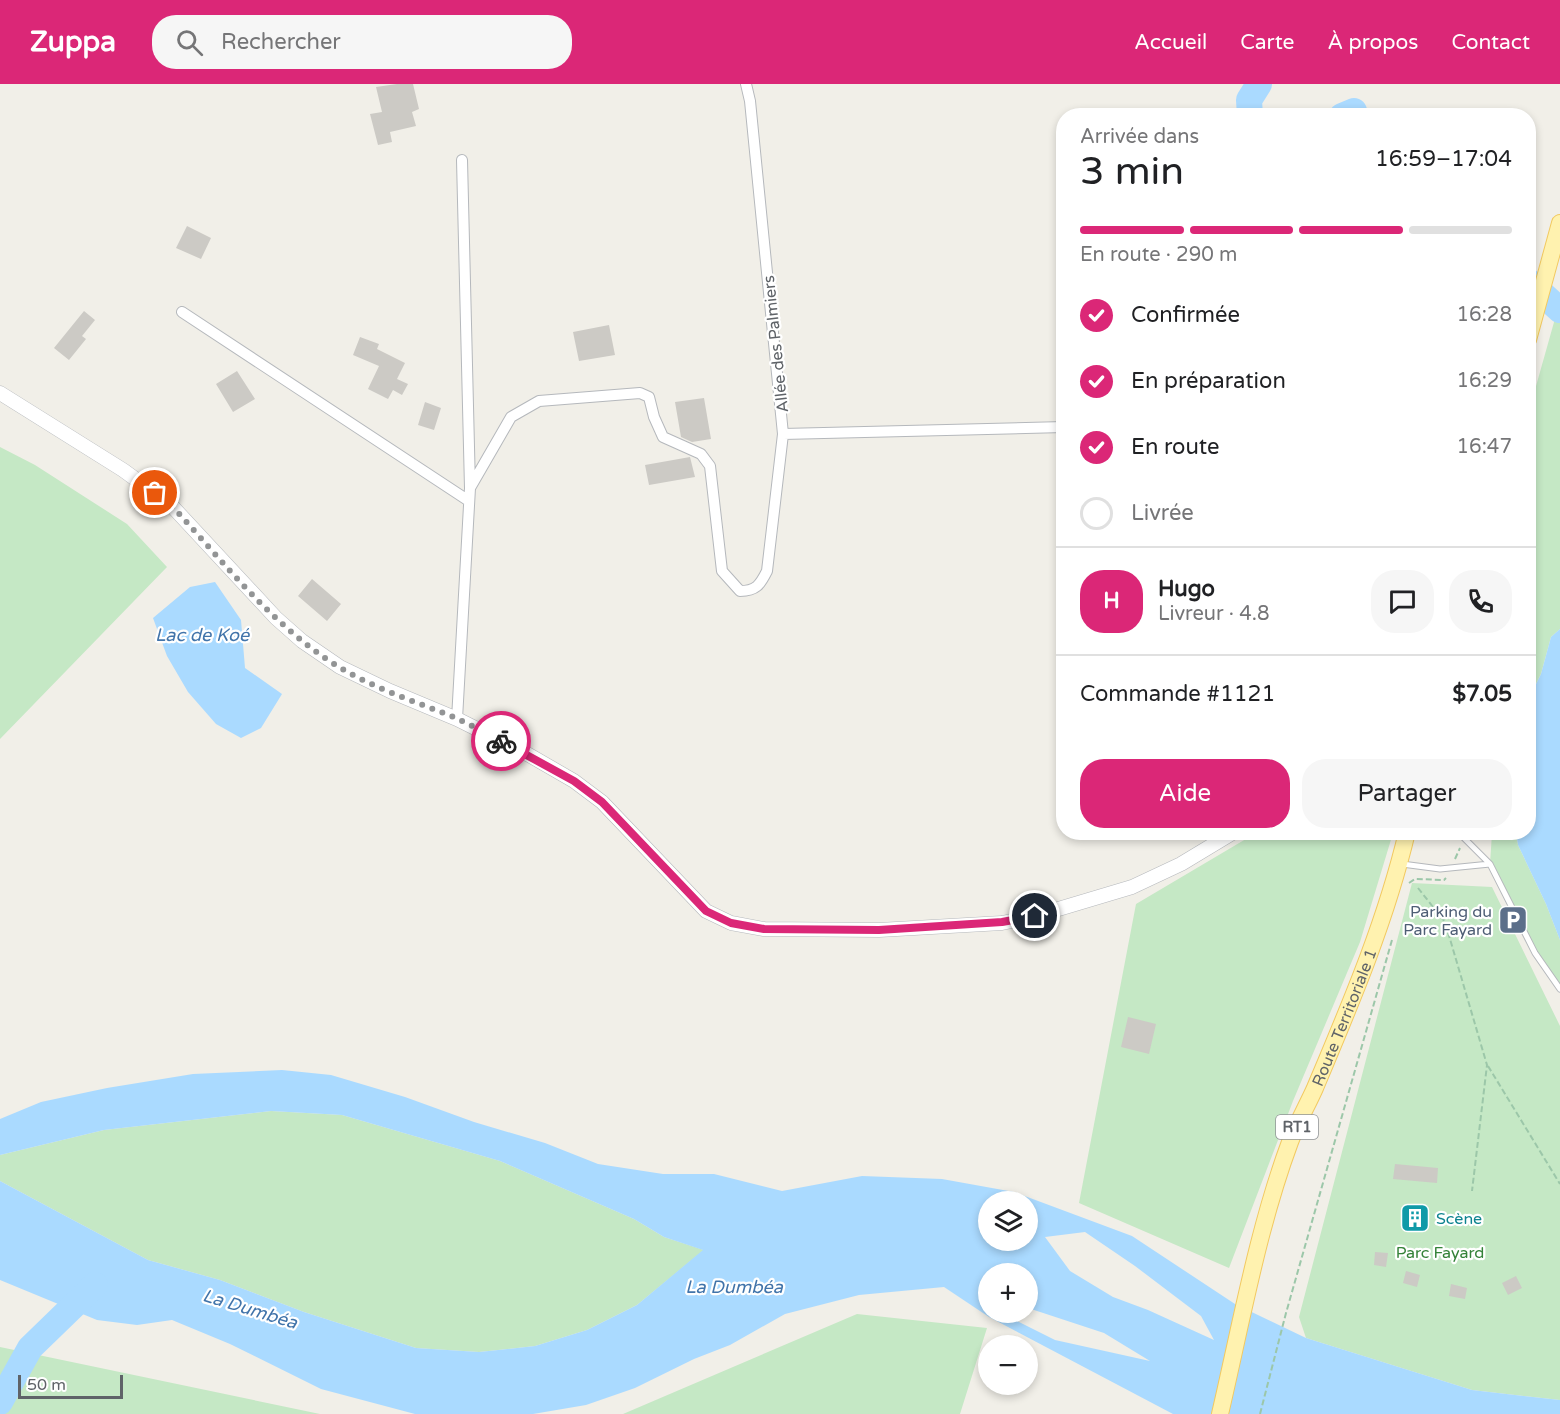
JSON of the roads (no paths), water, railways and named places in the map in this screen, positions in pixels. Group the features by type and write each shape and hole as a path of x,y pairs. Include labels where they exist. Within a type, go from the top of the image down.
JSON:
{"main road":[{"path":"1536,311 1560,223"},
{"name":"Route Territoriale 1","path":"1220,1414 1273,1192 1287,1150 1369,958 1405,840"}],"street":[{"name":"Allée des Palmiers","path":"746,84 750,101 783,434 1056,427"},
{"path":"458,719 470,488 462,160"},
{"path":"182,312 469,501"},
{"path":"0,393 123,470 171,505 276,618 302,641 340,667 458,719 529,754 574,781 602,802 706,911 731,923 764,929 908,928 1002,922 1035,916 1132,887 1181,864 1221,840"},
{"path":"470,488 511,417 539,400 640,393 649,397 654,417 663,437 701,454 710,466 722,571 740,591 750,591 760,583 767,571 783,434"}],"lane":[{"path":"1466,840 1490,864 1535,953 1560,989"},
{"path":"1400,863 1440,869 1490,864"}],"water":[{"name":"Lac de Koé","path":"215,582 241,620 245,668 282,694 261,728 241,738 216,724 188,692 167,656 153,618 190,587"},
{"path":"1560,629 1560,940 1517,840 1536,840 1536,684 1551,637"},
{"name":"La Dumbéa","path":"282,1070 331,1075 545,1143 598,1164 663,1174 714,1174 782,1191 862,1176 942,1179 1008,1191 978,1191 978,1251 1038,1251 1038,1201 1132,1236 1235,1304 1306,1338 1472,1390 1560,1400 1560,1414 1173,1414 1038,1343 1038,1335 1023,1335 1000,1323 1021,1323 1055,1340 1150,1361 1104,1333 1038,1311 1038,1263 978,1263 978,1310 944,1287 859,1295 785,1314 730,1345 694,1359 635,1388 586,1405 533,1414 415,1414 321,1389 230,1344 172,1320 137,1325 97,1320 0,1280 0,1181 148,1260 220,1280 304,1312 416,1348 479,1352 535,1346 587,1330 637,1305 703,1250 664,1237 634,1219 500,1161 342,1115 271,1111 104,1130 0,1155 0,1119 41,1102 107,1088 193,1074","holes":["1085,1232 1201,1316 1214,1340 1113,1297 1070,1271 1045,1237"]}],"waterway":[{"path":"1250,108 1249,100 1259,84"},
{"path":"1536,288 1560,310"},
{"path":"0,1402 30,1348 95,1285"}],"place":[{"name":"Parking du Parc Fayard","path":"1513,920"},
{"name":"Scène","path":"1415,1218"}],"park label":[{"name":"Parc Fayard","path":"1440,1252"}]}
